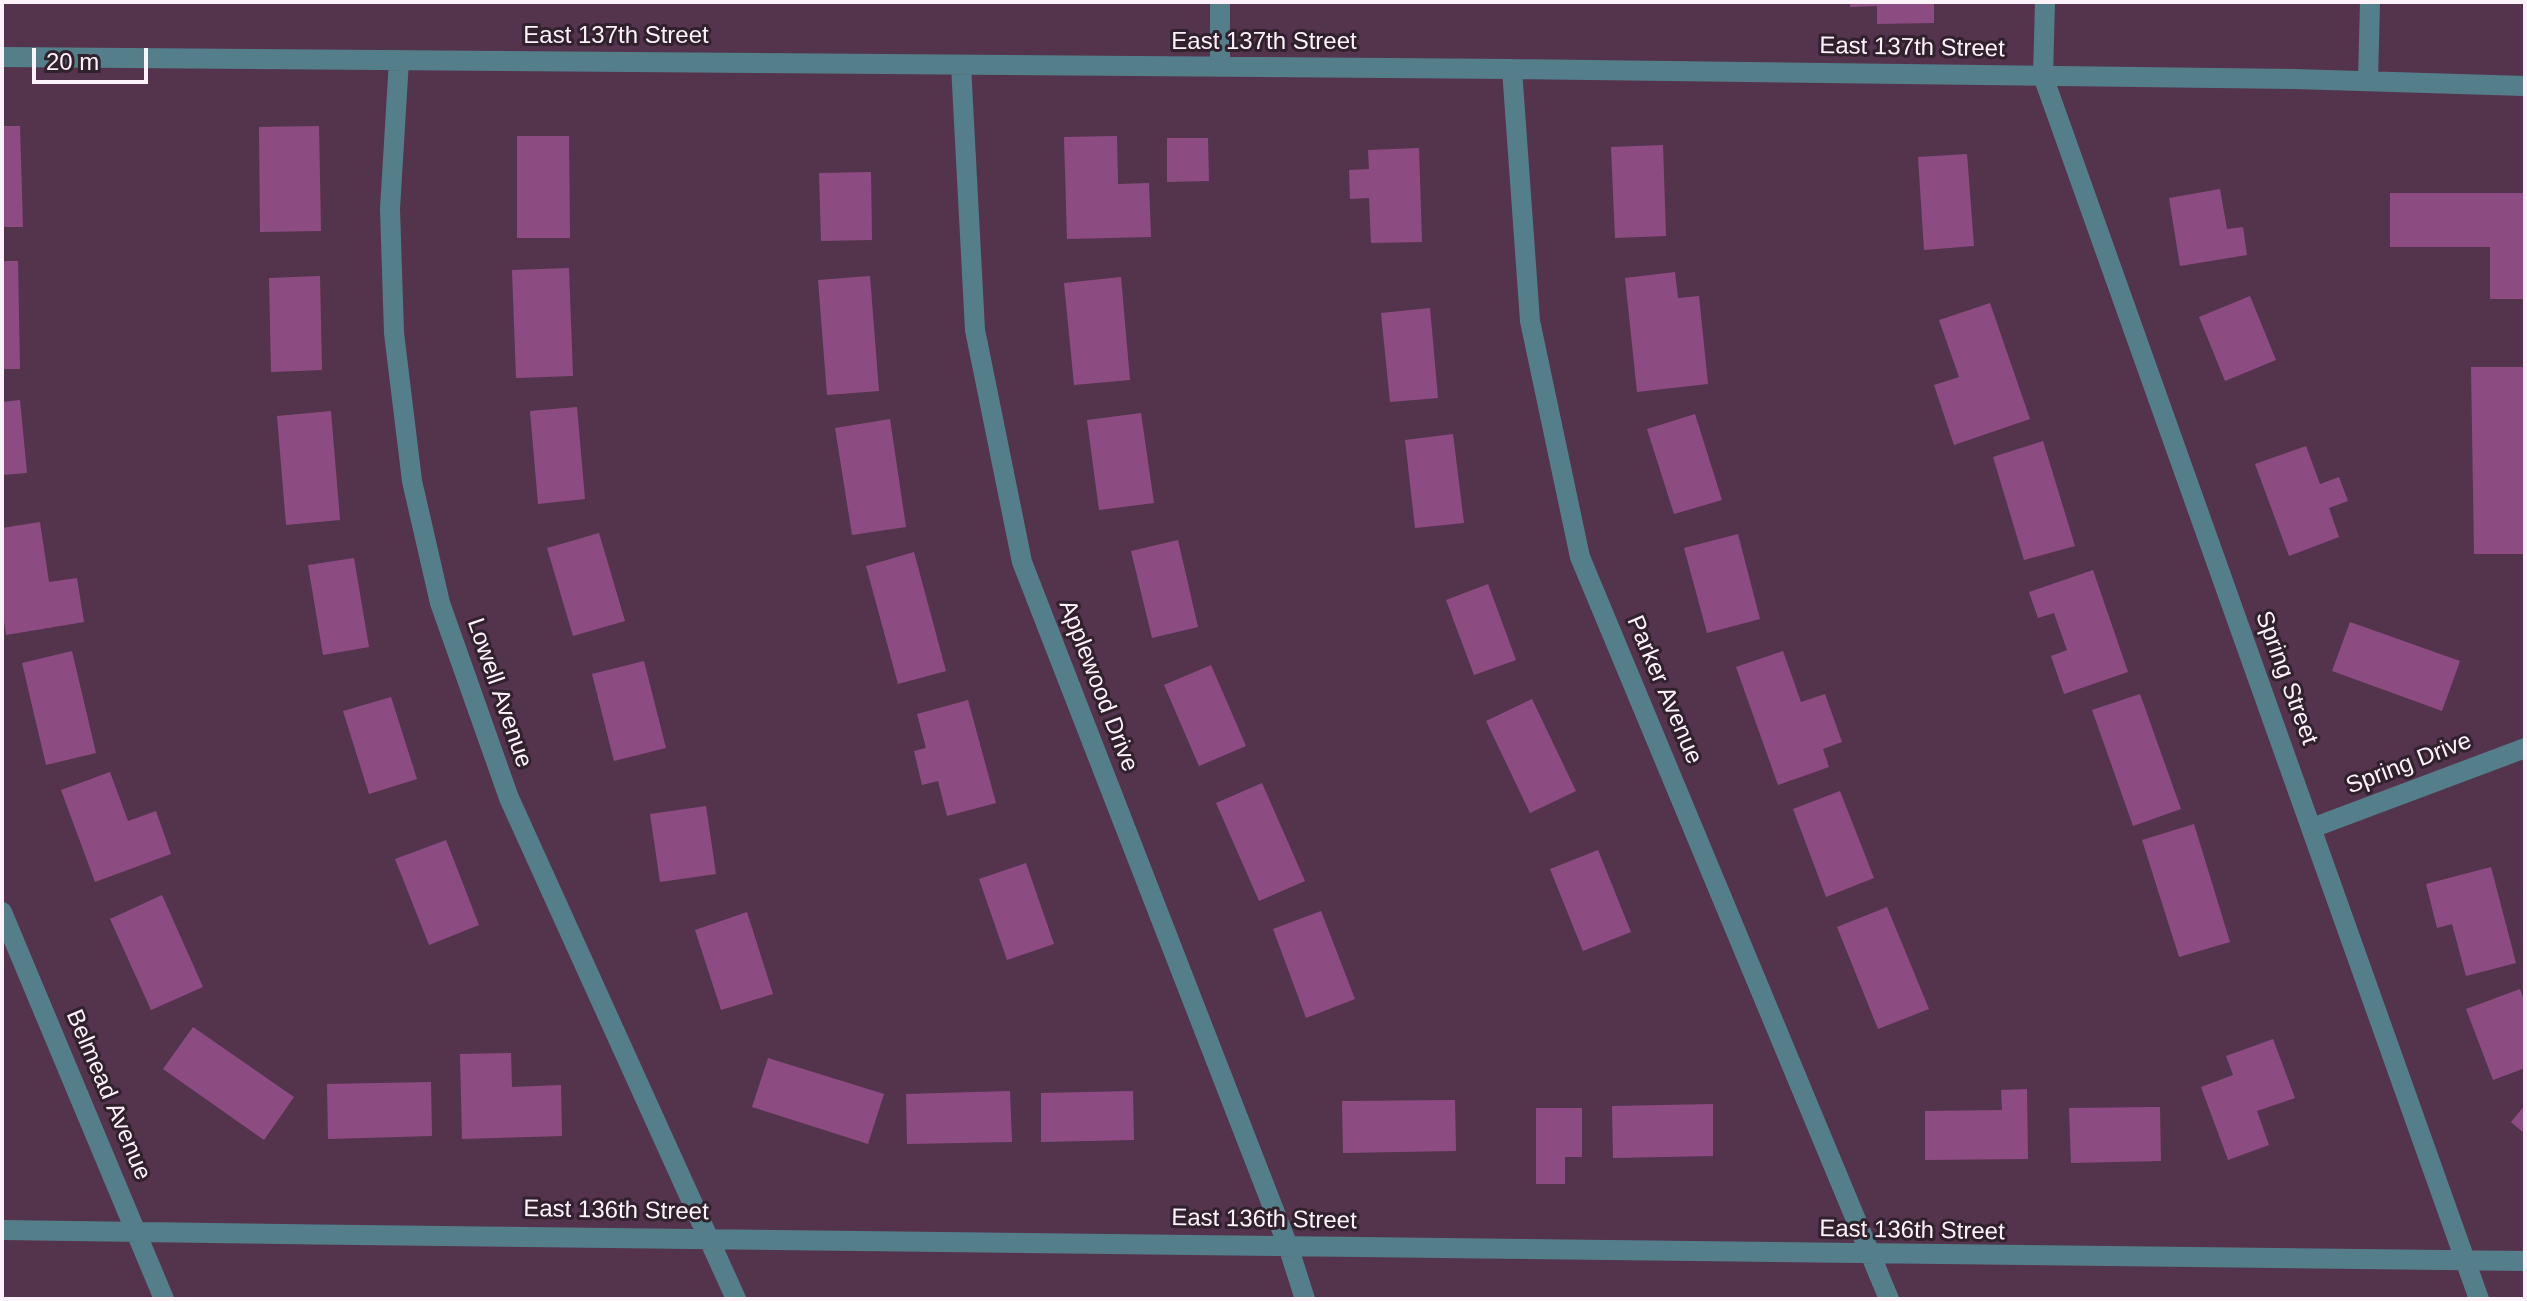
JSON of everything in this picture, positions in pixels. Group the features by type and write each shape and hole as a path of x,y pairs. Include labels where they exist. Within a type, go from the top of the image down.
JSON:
{"street":[{"path":"1220,2 1220,67"},
{"path":"2043,76 2045,2"},
{"path":"2368,81 2370,2"},
{"name":"East 137th Street","path":"2,57 1512,69 2525,86"},
{"name":"Lowell Avenue","path":"399,60 390,209 394,333 412,481 440,603 509,798 736,1299"},
{"name":"Applewood Drive","path":"961,65 975,330 1022,562 1288,1246 1305,1299"},
{"name":"Parker Avenue","path":"1512,69 1530,321 1580,557 1889,1299"},
{"name":"Spring Street","path":"2043,76 2479,1299"},
{"name":"Spring Drive","path":"2312,828 2525,748"},
{"name":"Belmead Avenue","path":"2,912 164,1299"},
{"name":"East 136th Street","path":"2,1230 1288,1246 1874,1258 2525,1261"}],"building":[{"path":"1850,2 1934,2 1934,23 1877,24 1877,6 1850,7"},
{"path":"2,126 20,126 23,227 2,227"},
{"path":"319,126 321,231 260,232 259,127"},
{"path":"517,136 569,136 570,238 517,238"},
{"path":"1117,136 1118,184 1149,183 1151,237 1067,239 1064,137"},
{"path":"1167,138 1208,138 1209,181 1167,182"},
{"path":"1663,145 1666,236 1615,238 1611,147"},
{"path":"1419,148 1422,242 1371,243 1369,198 1350,199 1349,170 1369,169 1368,150"},
{"path":"1967,154 1974,246 1924,250 1918,157"},
{"path":"871,172 872,240 821,241 819,173"},
{"path":"2220,189 2227,229 2243,227 2247,255 2180,266 2169,198"},
{"path":"2390,193 2525,193 2525,299 2490,299 2490,247 2390,247"},
{"path":"2,261 18,261 20,369 2,369"},
{"path":"569,268 573,376 516,378 512,270"},
{"path":"1675,272 1678,298 1699,296 1708,384 1637,392 1625,278"},
{"path":"320,276 322,370 271,372 269,278"},
{"path":"870,276 879,391 827,395 818,280"},
{"path":"1121,277 1130,380 1074,385 1064,283"},
{"path":"2250,296 2276,360 2225,381 2199,317"},
{"path":"1990,303 2030,419 1954,445 1934,385 1959,377 1939,320"},
{"path":"1430,308 1438,398 1390,402 1381,313"},
{"path":"2471,367 2525,367 2525,554 2474,554"},
{"path":"20,400 27,473 2,475 2,402"},
{"path":"577,407 585,499 538,504 530,411"},
{"path":"331,411 340,520 286,525 277,416"},
{"path":"1141,413 1154,503 1099,510 1087,420"},
{"path":"1695,414 1722,500 1674,514 1647,429"},
{"path":"890,419 906,527 852,535 835,428"},
{"path":"1453,434 1464,523 1415,528 1405,440"},
{"path":"2043,441 2075,546 2024,560 1993,457"},
{"path":"2306,446 2320,484 2339,477 2348,501 2329,508 2339,537 2289,556 2255,464"},
{"path":"40,522 49,582 77,578 84,622 6,635 2,608 2,528"},
{"path":"599,533 625,621 573,636 547,548"},
{"path":"1738,534 1760,619 1707,633 1684,548"},
{"path":"1178,540 1198,627 1152,638 1131,551"},
{"path":"914,552 946,671 898,684 866,566"},
{"path":"354,558 369,647 323,655 308,565"},
{"path":"2093,570 2128,672 2064,694 2051,656 2067,650 2054,613 2038,618 2029,592"},
{"path":"1488,584 1516,660 1474,675 1446,600"},
{"path":"2350,622 2460,661 2442,711 2332,671"},
{"path":"72,651 96,753 46,765 22,663"},
{"path":"1783,651 1801,702 1825,694 1842,742 1823,749 1829,767 1778,785 1736,667"},
{"path":"644,661 666,748 614,761 592,674"},
{"path":"1211,665 1246,746 1199,766 1164,685"},
{"path":"2140,694 2181,809 2133,826 2092,710"},
{"path":"391,697 417,779 369,794 343,711"},
{"path":"1532,699 1576,791 1530,813 1486,721"},
{"path":"968,700 996,803 947,816 938,781 922,785 914,751 926,748 917,714"},
{"path":"110,772 128,821 156,811 171,854 95,882 61,790"},
{"path":"1262,783 1305,881 1259,901 1216,803"},
{"path":"1840,791 1874,878 1826,897 1793,809"},
{"path":"706,806 716,874 660,882 650,814"},
{"path":"2194,824 2230,942 2179,957 2142,840"},
{"path":"446,840 479,925 429,945 395,859"},
{"path":"1598,850 1631,932 1583,951 1550,869"},
{"path":"1026,863 1054,944 1007,960 979,879"},
{"path":"2491,867 2516,963 2466,976 2452,924 2437,928 2426,884"},
{"path":"162,895 203,987 151,1010 110,919"},
{"path":"1887,907 1929,1009 1878,1029 1837,927"},
{"path":"1321,911 1355,999 1306,1018 1273,929"},
{"path":"747,912 773,994 721,1010 695,930"},
{"path":"2520,989 2525,1003 2525,1068 2493,1080 2466,1009"},
{"path":"193,1027 294,1097 264,1140 163,1069"},
{"path":"2273,1039 2295,1098 2257,1111 2269,1145 2228,1160 2201,1087 2233,1075 2226,1056"},
{"path":"511,1053 512,1087 561,1085 562,1136 462,1139 460,1054"},
{"path":"768,1058 884,1094 868,1144 752,1107"},
{"path":"431,1082 432,1136 328,1139 327,1084"},
{"path":"2027,1089 2028,1159 1925,1160 1925,1111 2002,1110 2001,1090"},
{"path":"1010,1091 1012,1142 907,1144 906,1094"},
{"path":"1133,1091 1134,1140 1041,1142 1041,1093"},
{"path":"1455,1100 1456,1151 1343,1153 1342,1101"},
{"path":"1713,1104 1713,1156 1613,1158 1612,1106"},
{"path":"2525,1105 2525,1134 2511,1122"},
{"path":"2160,1107 2161,1161 2071,1163 2069,1108"},
{"path":"1536,1108 1582,1108 1582,1157 1565,1157 1565,1184 1536,1184"}]}
